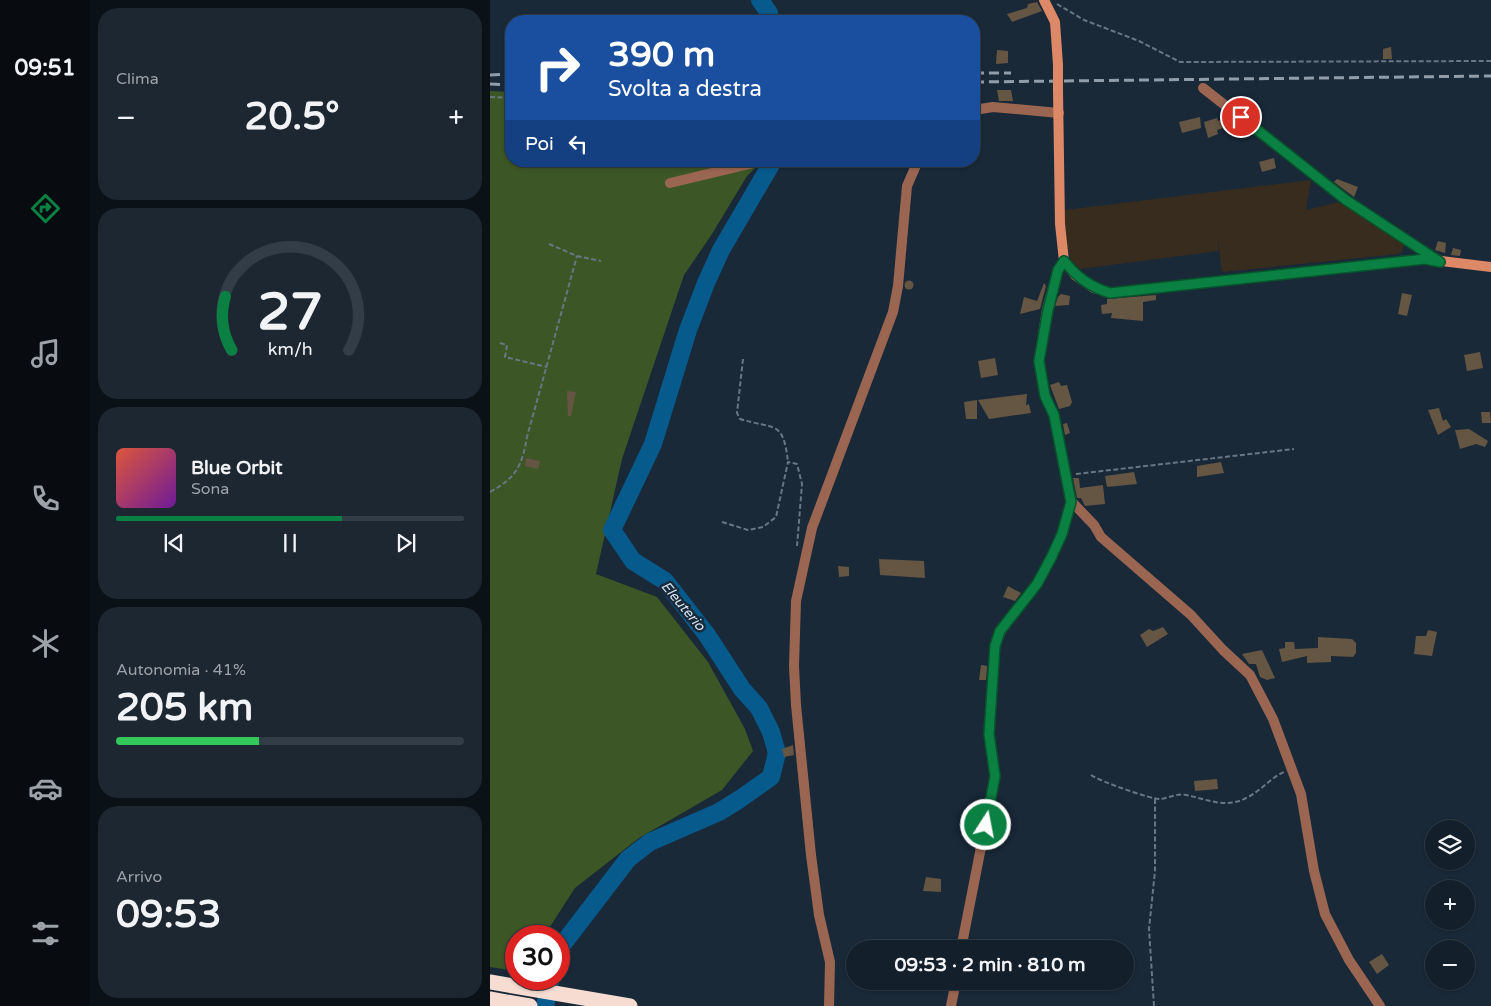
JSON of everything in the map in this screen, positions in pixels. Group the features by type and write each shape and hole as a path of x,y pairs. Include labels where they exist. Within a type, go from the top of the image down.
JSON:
{"highway":[{"path":"490,982 630,1006"},
{"path":"490,999 530,1006"}],"street":[{"path":"1044,0 1055,22 1058,65 1060,224 1064,261 1076,275 1094,288 1110,293 1425,259 1491,267"},
{"path":"1203,88 1346,200 1440,262"},
{"path":"980,109 993,107 1058,113"},
{"path":"670,183 737,167"},
{"path":"829,1006 830,962 819,914 811,855 796,705 794,666 796,601 812,528 892,312 898,286 907,186 915,167"},
{"path":"963,940 995,776 989,734 995,646 1000,631 1037,584 1051,558 1062,534 1071,502 1054,415 1045,396 1039,361 1048,310 1058,270 1064,261"},
{"path":"1071,502 1094,525 1101,537 1191,615 1223,650 1250,675 1273,718 1290,770 1301,794 1314,871 1325,914 1353,967 1380,1006"},
{"path":"951,1006 954,990"}],"path":[{"path":"1051,0 1084,20 1133,38 1180,62 1491,61"},
{"path":"490,97 505,98"},
{"path":"549,244 577,256 600,261"},
{"path":"490,492 512,478 523,458 527,437 577,256"},
{"path":"500,343 507,345 505,357 547,367"},
{"path":"722,522 748,530 763,527 776,517 788,462 781,433 774,426 740,419 737,413 743,359"},
{"path":"1067,475 1294,450"},
{"path":"788,462 797,464 802,484 797,548"},
{"path":"1092,775 1113,786 1155,798 1184,794 1212,803 1246,799 1268,784 1276,775 1290,770"},
{"path":"1154,1006 1149,929 1155,871 1155,798"}],"shaded area":[{"path":"1311,180 1306,210 1339,202 1404,245 1402,251 1398,254 1222,272 1218,239 1218,251 1080,269 1071,260 1063,228 1065,210"}],"green space":[{"path":"490,91 505,92 505,167 756,167 747,176 712,234 684,275 622,459 596,574 657,597 708,662 745,729 753,751 722,790 639,838 575,888 551,925 505,925 505,969 490,967"}],"building":[{"path":"1037,2 1042,11 1012,22 1007,14 1027,8 1028,4"},
{"path":"1391,47 1392,59 1383,59 1383,49"},
{"path":"997,50 1008,51 1008,63 996,64"},
{"path":"997,90 1011,90 1013,101 999,101"},
{"path":"1200,117 1201,128 1182,133 1179,122"},
{"path":"1217,118 1218,121 1224,119 1226,127 1217,130 1218,134 1208,138 1204,122"},
{"path":"1274,158 1276,168 1262,172 1259,162"},
{"path":"1337,179 1358,187 1354,197 1334,182"},
{"path":"1438,241 1446,243 1445,253 1435,250"},
{"path":"1453,248 1461,250 1460,256 1451,255"},
{"path":"909,281 913,285 909,289 905,285"},
{"path":"1044,283 1046,286 1040,309 1020,314 1024,297 1037,301"},
{"path":"1402,293 1412,295 1407,316 1398,314"},
{"path":"1061,294 1070,296 1069,305 1055,306"},
{"path":"1156,295 1156,300 1143,302 1143,321 1111,318 1112,313 1102,314 1101,305 1107,304 1107,299"},
{"path":"1480,352 1483,368 1467,371 1464,355"},
{"path":"995,358 998,375 981,378 978,361"},
{"path":"1059,382 1061,386 1067,385 1072,402 1070,406 1059,409 1050,385"},
{"path":"567,391 576,392 571,416 568,416"},
{"path":"1027,394 1026,405 1029,404 1031,413 989,419 978,400"},
{"path":"977,400 977,419 966,419 964,402"},
{"path":"1439,408 1443,421 1446,419 1451,427 1438,435 1428,410"},
{"path":"1481,412 1490,412 1491,423 1482,423"},
{"path":"1067,423 1070,433 1065,435 1063,424"},
{"path":"1469,429 1488,441 1485,447 1476,444 1460,449 1455,430"},
{"path":"526,458 540,461 538,469 525,466"},
{"path":"1221,462 1224,473 1197,477 1197,466"},
{"path":"1134,472 1137,484 1107,487 1105,476"},
{"path":"1073,478 1079,478 1080,488 1103,485 1105,504 1085,506 1081,498 1077,498"},
{"path":"879,559 924,561 925,578 880,575"},
{"path":"838,566 849,567 849,576 839,577"},
{"path":"1008,586 1021,593 1015,601 1003,597"},
{"path":"1163,627 1168,634 1147,647 1140,635 1149,629 1153,631"},
{"path":"1428,630 1437,632 1432,656 1414,654 1416,636 1426,636"},
{"path":"1318,637 1352,639 1356,643 1356,653 1353,657 1331,656 1331,662 1307,663 1307,656 1282,662 1279,649 1285,648 1285,642 1294,642 1295,649 1318,648"},
{"path":"1262,650 1275,678 1267,680 1260,677 1256,664 1249,664 1242,654"},
{"path":"981,665 987,666 986,680 979,680"},
{"path":"793,745 794,755 784,757 782,749"},
{"path":"1217,779 1218,789 1195,791 1194,781"},
{"path":"926,877 941,879 941,892 923,891"},
{"path":"1382,954 1389,965 1377,974 1369,962"}],"waterway":[{"name":"Eleuterio","path":"760,0 769,15"},
{"name":"Eleuterio","path":"570,935 628,859 650,842 719,812 771,777 777,753 771,732 759,708 742,689 707,635 665,581 633,561 612,530 653,444 688,330 706,283 721,250 769,167"},
{"name":"Eleuterio","path":"545,1006 549,990"}],"railway":[{"path":"980,73 1011,73"},
{"path":"490,75 505,74"},
{"path":"980,82 1491,76"},
{"path":"490,84 505,85"}],"route":[{"path":"986,825 995,776 989,734 995,646 1000,631 1037,584 1051,558 1062,534 1071,502 1054,415 1045,396 1039,361 1048,310 1058,270 1064,261 1076,275 1094,288 1110,293 1425,259 1440,262 1346,200 1241,117"}]}
